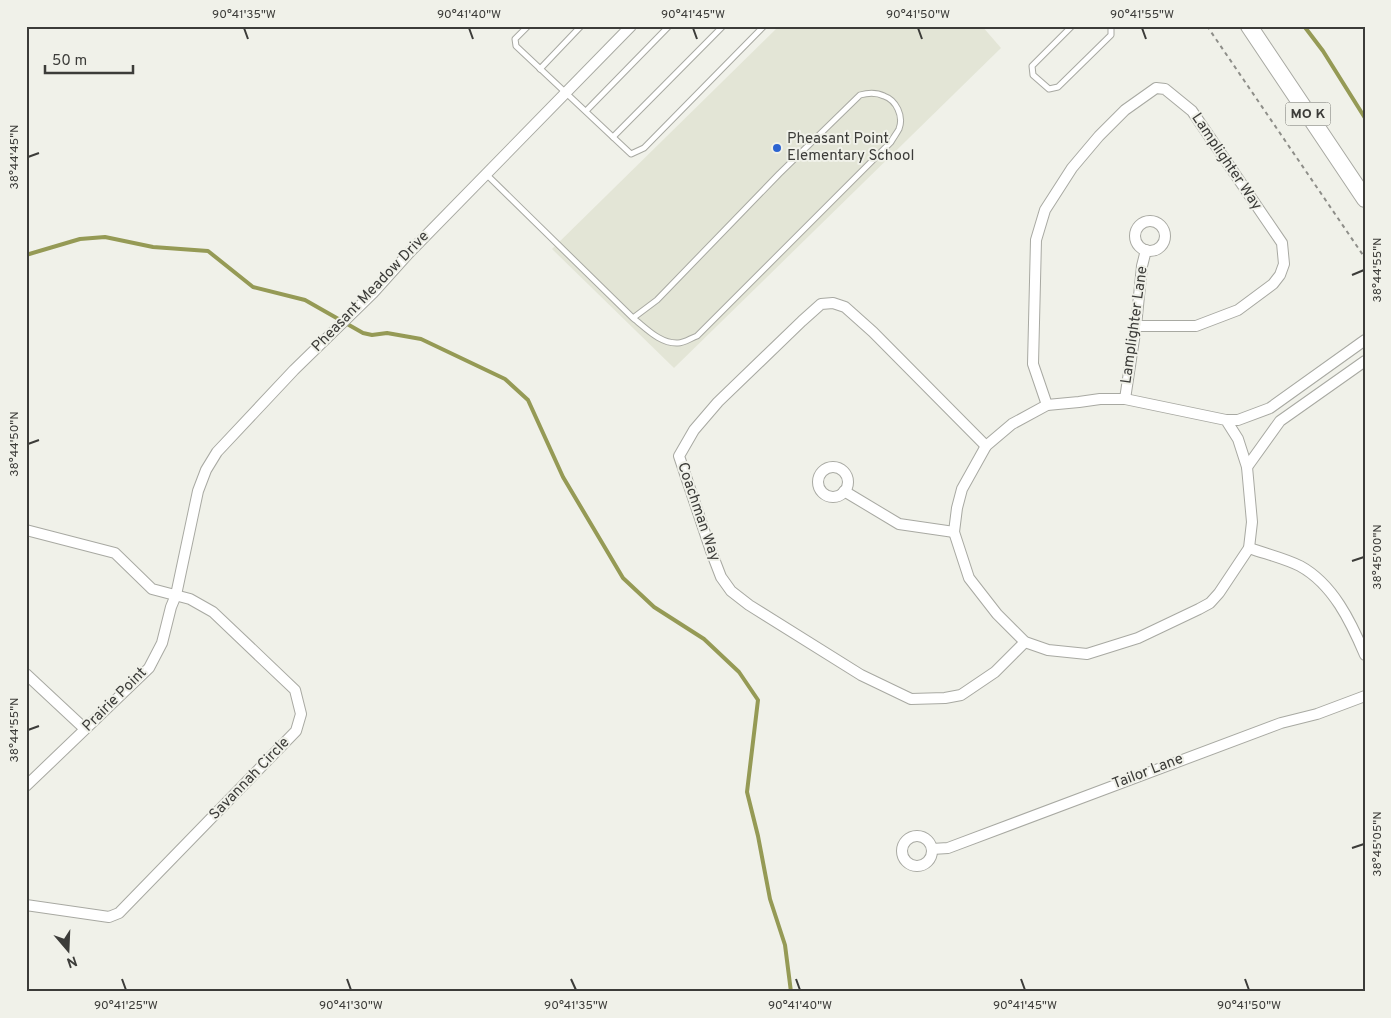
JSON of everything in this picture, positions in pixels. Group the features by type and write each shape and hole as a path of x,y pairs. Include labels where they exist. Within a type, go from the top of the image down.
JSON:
{"main road":[{"name":"MO K","path":"1249,26 1365,199"}],"street":[{"name":"Pheasant Meadow Drive","path":"176,595 198,491 206,470 216,452 373,293 409,253 631,26"},
{"name":"Lamplighter Way","path":"1047,405 1033,364 1036,240 1045,210 1072,168 1099,136 1125,110 1156,88 1165,89 1192,111 1282,243 1284,264 1280,275 1273,284 1238,310 1196,326 1136,326"},
{"name":"Lamplighter Lane","path":"1125,399 1136,326 1142,266 1146,250"},
{"name":"Coachman Way","path":"986,446 873,332 845,307 833,303 822,304 802,320 718,402 694,430 679,456 711,551 722,577 732,591 749,605 861,675 911,699 961,695 995,672 1025,642"},
{"path":"1226,420 1238,439 1247,466 1252,522 1249,548 1219,593 1210,603 1138,638 1087,654 1048,650 1025,642 996,614 969,578 954,532 962,489 986,446 1012,424 1047,405 1100,399 1125,399 1226,420 1238,420 1270,408 1365,340"},
{"path":"1247,466 1280,421 1365,361"},
{"path":"1320,372 1330,385"},
{"path":"1270,408 1280,421"},
{"path":"844,491 898,524 954,532"},
{"name":"Savannah Circle","path":"26,530 115,553 152,589 190,598 213,612 295,690 301,714 296,731 119,913 109,917 26,905"},
{"path":"1249,548 1284,559 1316,576 1335,597 1365,655"},
{"name":"Prairie Point","path":"26,786 149,668 162,644 170,607 176,595"},
{"path":"26,674 85,729"},
{"name":"Tailor Lane","path":"932,849 948,848 1281,723 1318,714 1365,696"}],"lane":[{"path":"528,26 515,39 516,46 631,154 644,148 764,26"},
{"path":"540,69 581,26"},
{"path":"586,111 668,26"},
{"path":"613,137 723,26"},
{"path":"1072,26 1032,66 1033,75 1049,89 1058,87 1111,35 1111,26"},
{"path":"486,174 633,318 657,337 668,342 680,343 697,336 891,142 900,128 900,115 894,102 884,96 869,93 860,95 779,174 657,300 633,318"}],"path":[{"path":"1207,26 1365,258"}],"shaded area":[{"name":"Pheasant Point Elementary School","path":"779,26 982,26 1001,48 674,368 552,249"}],"waterway":[{"path":"1304,26 1323,51 1365,118"},
{"path":"26,255 80,239 105,237 153,247 208,251 253,287 305,300 363,333 372,335 387,333 421,339 505,379 528,400 563,477 623,578 654,607 704,639 739,672 758,700 747,792 758,836 770,899 785,945 791,992"}],"place":[{"name":"Pheasant Point Elementary School","path":"777,148"}]}
